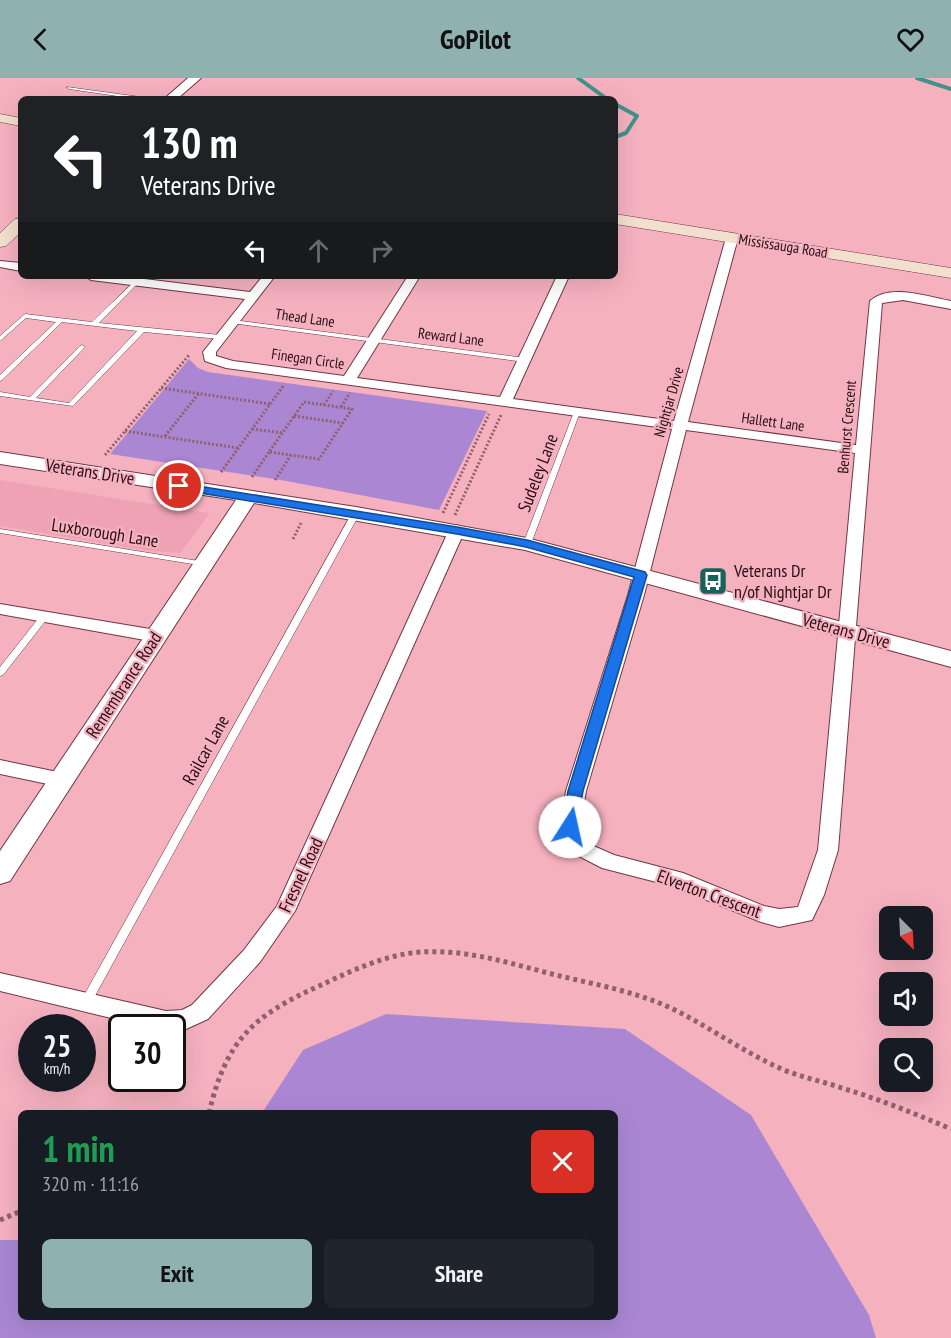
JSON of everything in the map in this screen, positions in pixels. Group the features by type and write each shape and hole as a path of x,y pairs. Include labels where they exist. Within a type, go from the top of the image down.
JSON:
{"main road":[{"path":"0,118 18,121"},
{"name":"Mississauga Road","path":"618,219 951,273"},
{"path":"0,242 18,226"}],"street":[{"path":"174,96 195,78"},
{"name":"Nightjar Drive","path":"641,575 732,238"},
{"path":"0,264 18,267"},
{"path":"114,279 252,296"},
{"name":"Finegan Circle","path":"266,279 209,352 210,358 218,363 349,386 504,407 577,412 680,426"},
{"path":"349,386 373,340 412,279"},
{"path":"504,407 562,279"},
{"name":"Benhurst Crescent","path":"846,632 876,301 885,297 900,296 951,305"},
{"name":"Hallett Lane","path":"680,426 862,450"},
{"name":"Veterans Drive","path":"0,458 356,513 456,523 951,659"},
{"name":"Remembrance Road","path":"0,873 248,497"},
{"name":"Fresnel Road","path":"0,982 166,1021 184,1020 201,1012 269,936 285,911 456,523"},
{"name":"Elverton Crescent","path":"641,575 576,791 570,827 580,848 609,862 676,879 761,914 779,918 805,914 814,896 828,850 846,632"},
{"path":"0,609 156,636"},
{"path":"0,767 62,780"}],"lane":[{"path":"69,88 126,96"},
{"path":"94,324 136,282"},
{"path":"0,339 25,316 220,337"},
{"path":"0,379 61,320"},
{"name":"Thead Lane","path":"233,322 373,340"},
{"path":"0,394 71,405 142,330"},
{"name":"Reward Lane","path":"373,340 525,360"},
{"path":"31,399 82,347"},
{"name":"Sudeley Lane","path":"527,544 577,412"},
{"name":"Railcar Lane","path":"86,1002 356,513"},
{"name":"Luxborough Lane","path":"0,531 205,564"},
{"path":"0,673 44,617"}],"path":[{"path":"105,455 190,354"},
{"path":"221,472 286,382"},
{"path":"341,408 349,386"},
{"path":"161,387 270,404"},
{"path":"324,405 334,388"},
{"path":"164,437 199,393"},
{"path":"252,477 304,402 352,409 319,459 270,452"},
{"path":"456,523 504,407"},
{"path":"443,513 491,410"},
{"path":"294,416 343,423"},
{"path":"252,429 283,433"},
{"path":"125,431 238,448"},
{"path":"275,480 291,455"},
{"path":"292,539 301,523"},
{"path":"210,1110 212,1095 232,1050 249,1026 265,1013 285,1000 343,975 401,955 440,951 478,956 603,987 670,1008 762,1060 789,1072 908,1110 951,1129"},
{"path":"0,1220 18,1212"}],"shaded area":[{"path":"189,359 198,368 208,372 487,411 439,510 281,480 110,454"},
{"path":"0,480 209,514 180,553 150,551 0,526"},
{"path":"386,1014 625,1029 751,1115 869,1315 876,1338 0,1338 0,1240 18,1240 18,1320 618,1320 618,1110 264,1110 303,1050"}],"waterway":[{"path":"578,78 603,96"},
{"path":"917,78 951,89"},
{"path":"618,106 637,116 626,133 618,136"}],"place":[{"name":"Veterans Dr n/of Nightjar Dr","path":"713,581"}],"route":[{"path":"179,486 457,530 527,544 641,575 576,791 570,827"}]}
